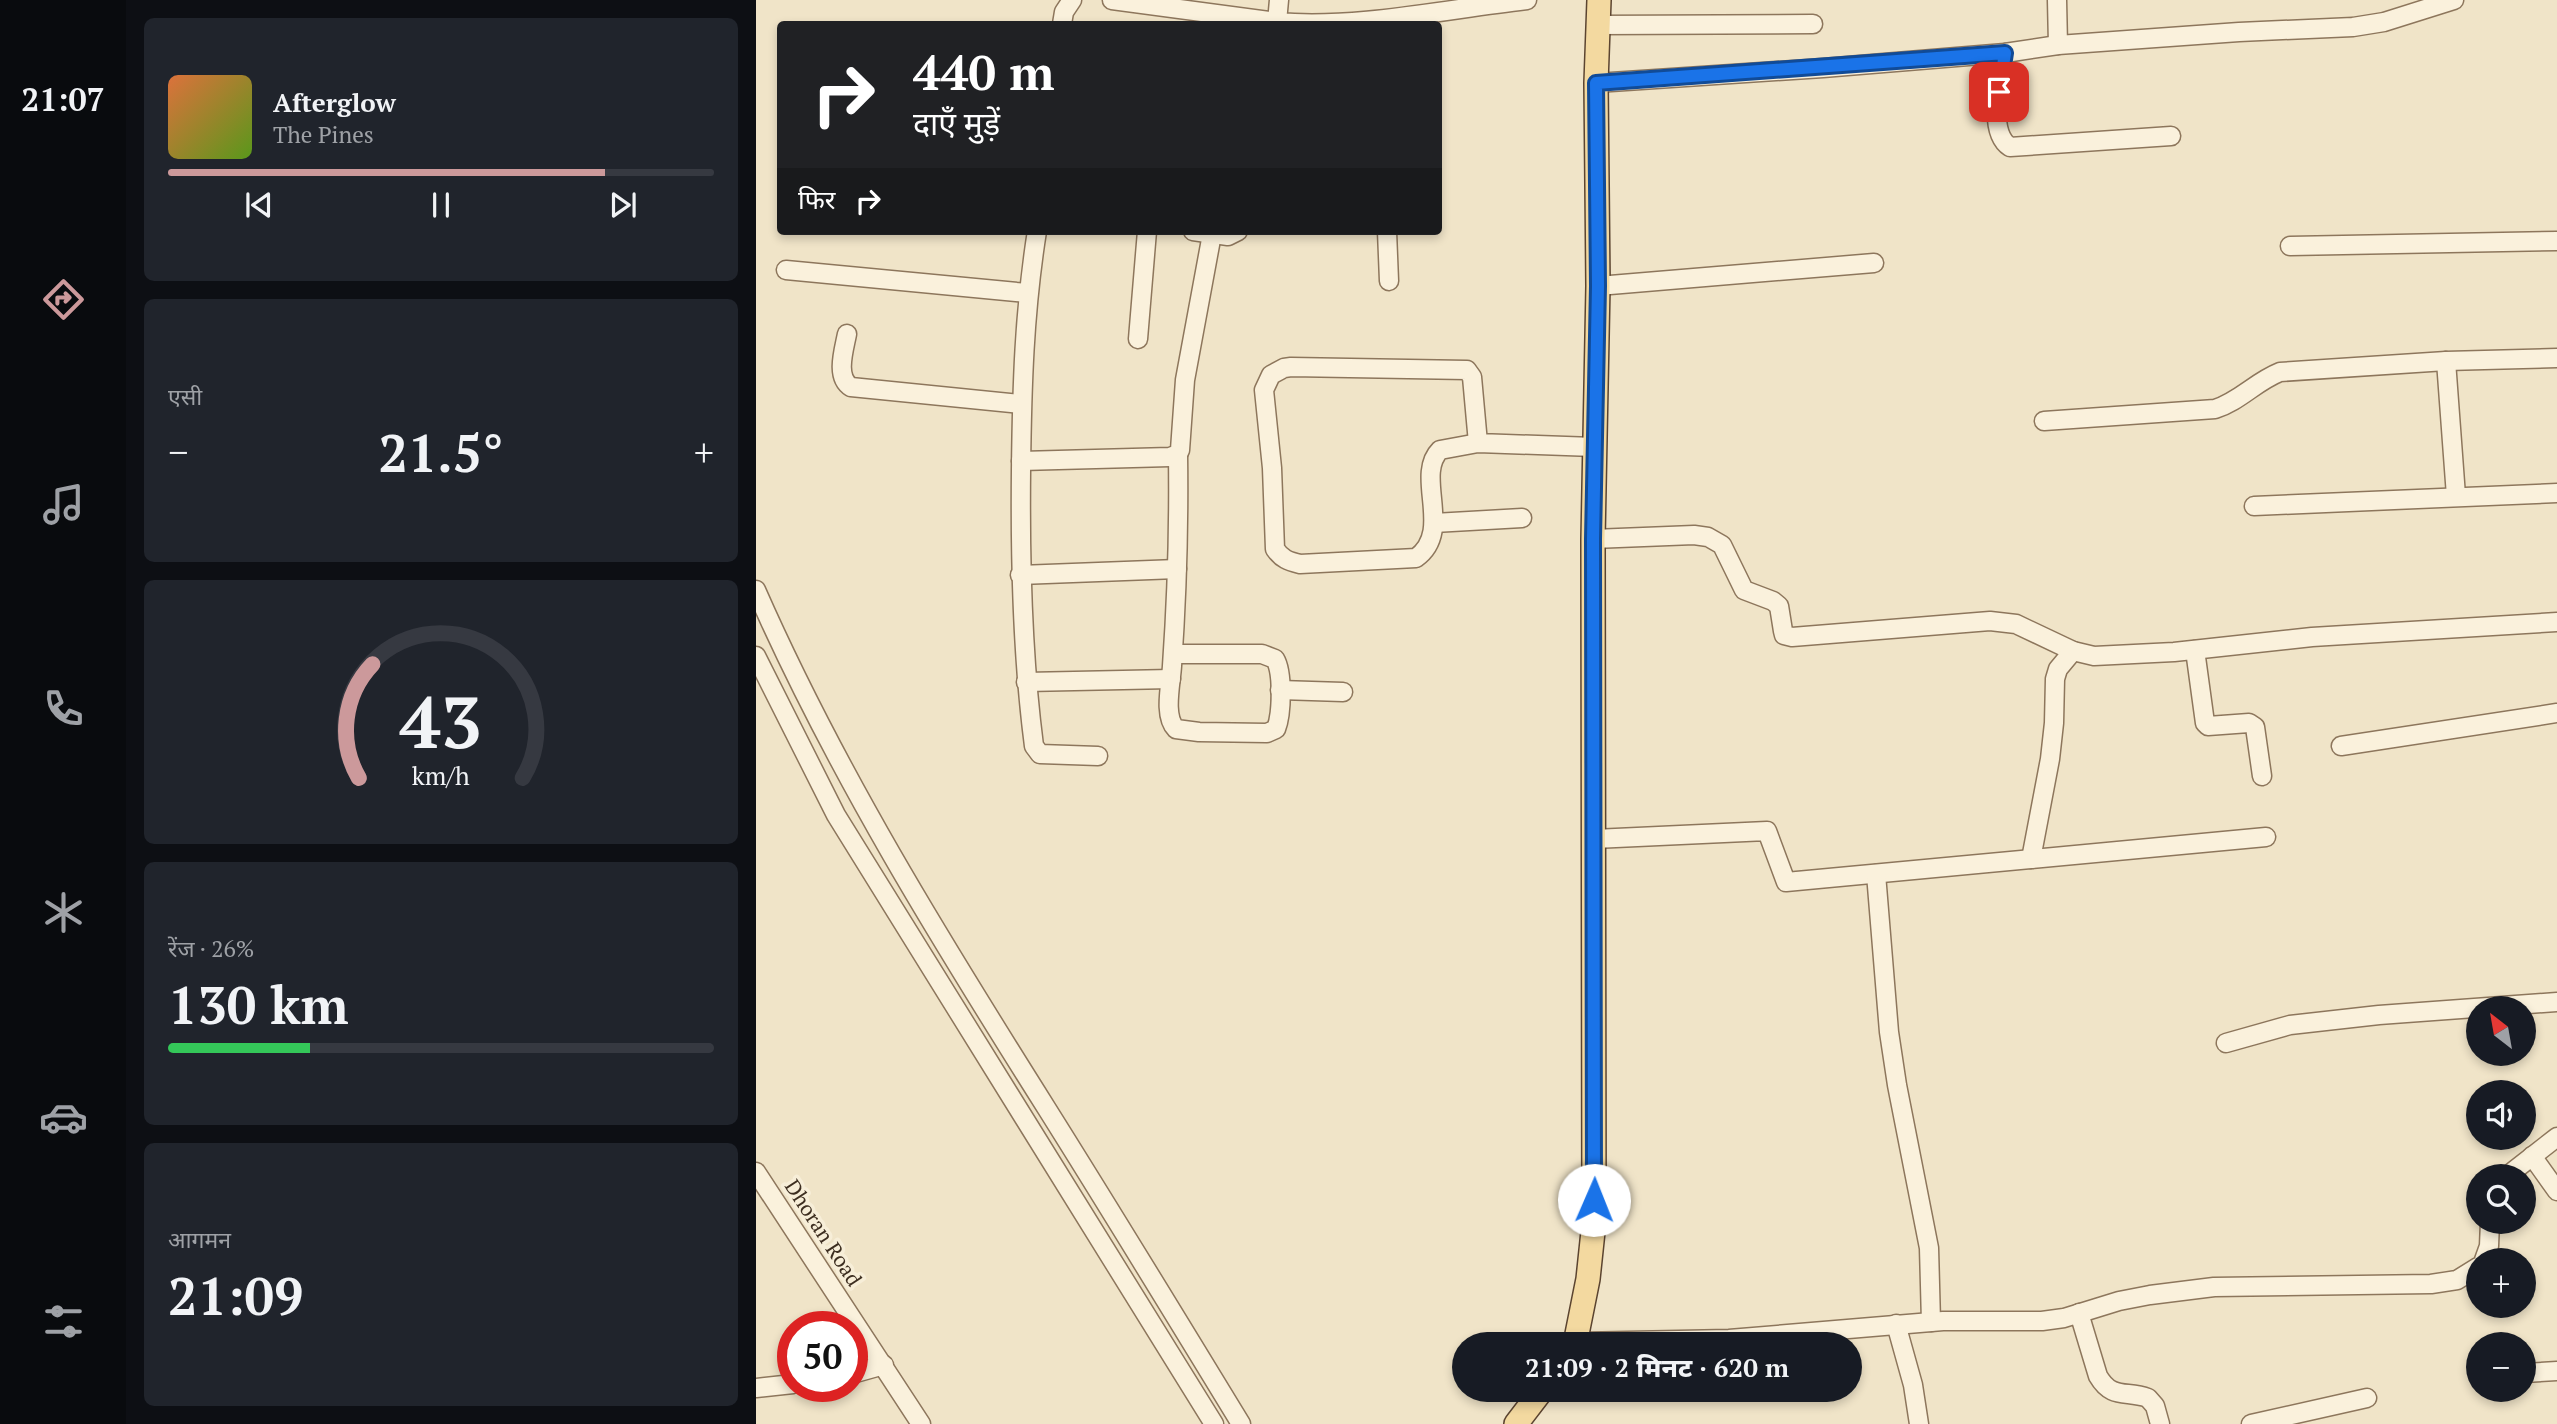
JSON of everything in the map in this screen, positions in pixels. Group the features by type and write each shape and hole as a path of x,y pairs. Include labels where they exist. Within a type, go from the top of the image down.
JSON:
{"main road":[{"path":"1578,1332 1588,1279 1594,1222 1593,539 1598,286 1596,83 1599,0"},
{"path":"1516,1424 1533,1402"}],"street":[{"path":"1062,21 1071,0"},
{"path":"1112,0 1270,21"},
{"path":"1277,21 1279,0"},
{"path":"1390,21 1527,0"},
{"path":"2057,0 2058,45"},
{"path":"1596,83 2005,53 2058,45 2353,27 2384,22 2454,0"},
{"path":"1598,25 1813,24"},
{"path":"2005,53 1997,111 1999,135 2002,142 2010,147 2171,136"},
{"path":"1036,235 1027,293 1020,404 1020,575 1026,682 1037,752 1098,756"},
{"path":"1138,339 1147,235"},
{"path":"1173,654 1269,656 1275,659 1279,668 1279,725 1273,731 1199,732 1177,729 1171,724 1171,679 1179,532 1178,454 1185,380 1212,235"},
{"path":"1387,235 1389,281"},
{"path":"2290,246 2557,241"},
{"path":"1598,286 1874,263"},
{"path":"786,270 1027,293"},
{"path":"847,334 842,376 845,384 851,387 1020,404"},
{"path":"2044,421 2203,411 2231,404 2267,377 2280,372 2446,361 2557,358"},
{"path":"2446,361 2456,496"},
{"path":"1478,443 1472,377 1461,368 1284,368 1271,375 1263,400 1272,468 1274,542 1281,557 1288,562 1300,564 1410,559 1423,553 1429,544 1434,523 1432,462 1434,457 1447,447 1478,443 1594,447"},
{"path":"1021,461 1170,457 1178,454"},
{"path":"2254,506 2557,493"},
{"path":"1434,523 1522,518"},
{"path":"1593,539 1694,535 1715,540 1729,555 1744,590 1779,606 1781,628 1787,636 1990,621 2026,628 2073,651 2094,656 2195,650 2325,636 2557,622"},
{"path":"1020,575 1177,569"},
{"path":"756,590 828,743 861,802 938,933 1241,1424"},
{"path":"2195,650 2204,723 2208,726 2249,723 2255,727 2262,776"},
{"path":"2031,859 2050,759 2054,723 2054,679 2073,651"},
{"path":"787,657 759,663 836,815 1214,1424"},
{"path":"1026,682 1171,679"},
{"path":"1280,690 1342,692"},
{"path":"2341,746 2557,713"},
{"path":"836,815 861,802"},
{"path":"1594,839 1767,831 1786,882 2266,837"},
{"path":"1876,873 1895,1072 1929,1248 1931,1322"},
{"path":"2226,1043 2290,1025 2557,1002"},
{"path":"2522,1164 2557,1137"},
{"path":"2532,1156 2557,1191"},
{"name":"Dhoran Road","path":"756,1172 921,1424"},
{"path":"1807,1332 1931,1322 2042,1321 2079,1314 2119,1301 2175,1291 2258,1286 2431,1284 2457,1280 2466,1274"},
{"path":"2079,1314 2102,1384 2111,1392 2148,1398 2155,1406 2160,1424"},
{"path":"1896,1324 1913,1385 1919,1424"},
{"path":"868,1370 884,1365"},
{"path":"2536,1372 2557,1371"},
{"path":"756,1388 777,1386"},
{"path":"2251,1424 2367,1398"}],"route":[{"path":"1594,1200 1593,539 1598,286 1596,83 2005,53 1999,92"}]}
